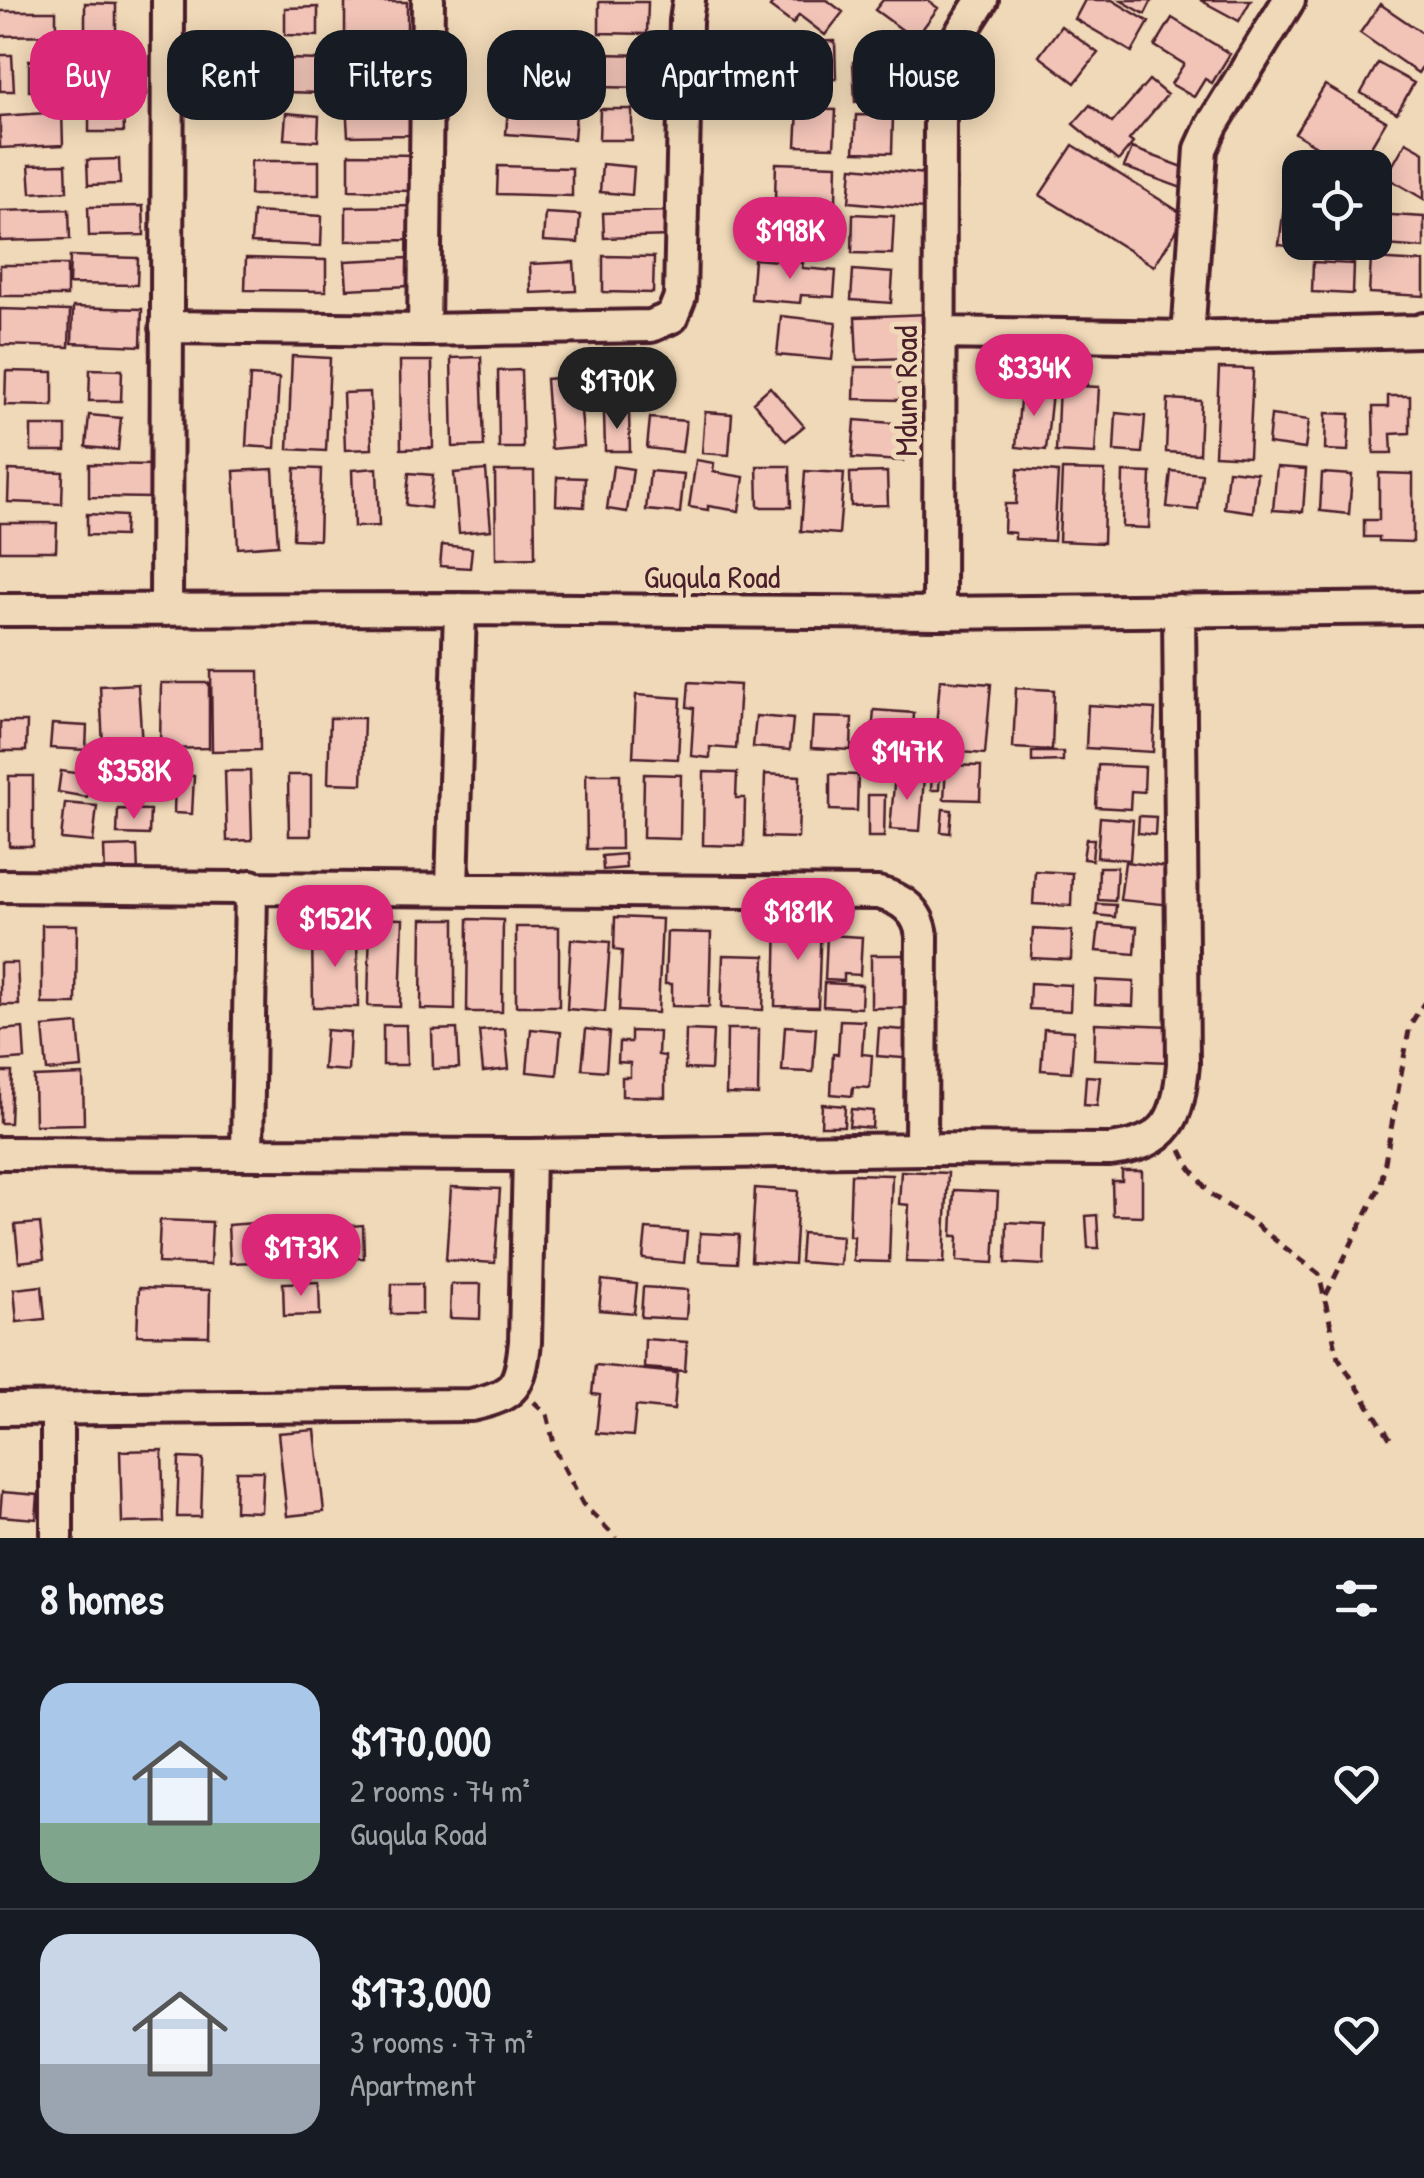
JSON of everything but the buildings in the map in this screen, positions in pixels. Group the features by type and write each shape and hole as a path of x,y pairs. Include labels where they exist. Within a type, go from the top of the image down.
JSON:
{"street":[{"path":"166,610 168,0"},
{"path":"424,330 428,0"},
{"path":"166,328 424,330 651,326 672,317 680,297 689,0"},
{"name":"Mduna Road","path":"939,613 940,101 955,42 982,0"},
{"path":"1188,337 1201,149 1289,0"},
{"path":"940,333 1188,337 1424,330"},
{"name":"Guqula Road","path":"0,610 939,613 1424,608"},
{"path":"452,888 460,609"},
{"path":"0,1152 529,1155 1110,1150 1139,1144 1170,1124 1180,1097 1183,1064 1180,610"},
{"path":"0,886 878,892 893,896 916,917 922,936 922,1149"},
{"path":"247,1154 251,886"},
{"path":"0,1409 471,1405 497,1397 516,1385 525,1342 529,1155"},
{"path":"57,1409 57,1538"}],"path":[{"path":"1324,1298 1380,1184 1410,1025 1424,1004"},
{"path":"1170,1124 1189,1166 1210,1194 1319,1274 1338,1357 1393,1443"},
{"path":"516,1385 547,1414 556,1452 583,1504 616,1538"}]}
